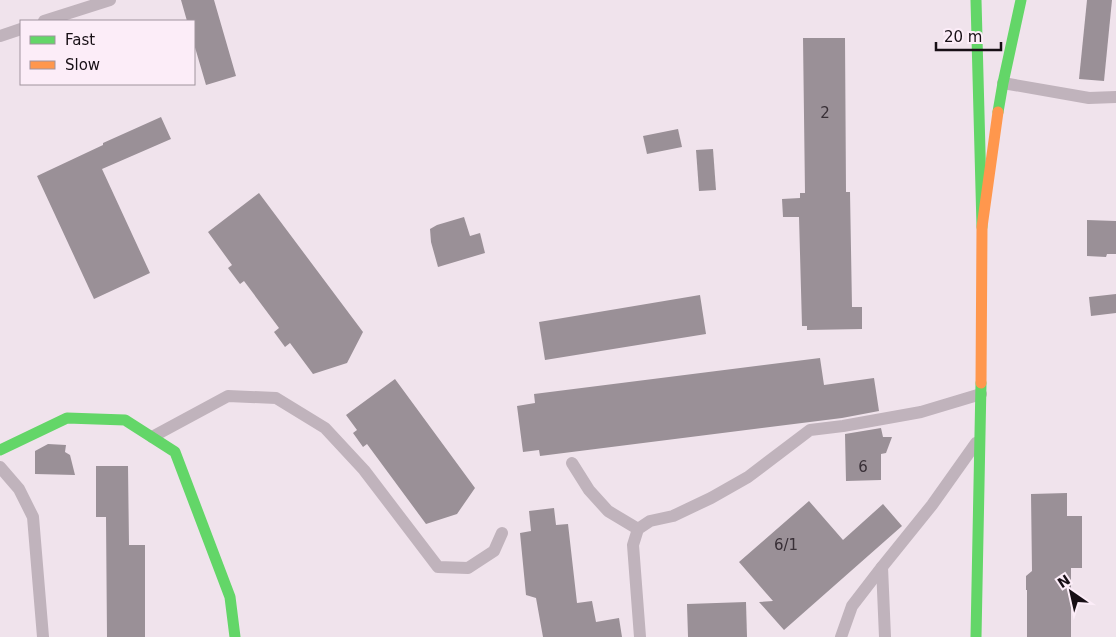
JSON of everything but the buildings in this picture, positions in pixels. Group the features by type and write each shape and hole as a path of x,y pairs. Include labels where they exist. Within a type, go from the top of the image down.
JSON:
{"main road":[{"path":"976,0 982,227 976,637"},
{"path":"982,227 1003,84 1021,0"},
{"path":"0,450 67,418 125,420 175,452 230,597 235,637"}],"lane":[{"path":"47,20 110,0"},
{"path":"0,36 20,29"},
{"path":"1003,84 1090,98 1116,97"},
{"path":"640,637 633,546 638,529 650,521 673,516 704,502 748,477 810,430 922,412 981,394"},
{"path":"152,437 228,396 276,398 325,428 364,470 438,567 468,568 494,551 502,533"},
{"path":"841,637 852,606 932,505 980,438"},
{"path":"572,463 589,490 608,511 638,529"},
{"path":"0,467 19,490 33,517 43,637"},
{"path":"882,567 885,637"}],"traffic: fast":[{"path":"976,0 982,227"},
{"path":"998,112 1021,0"},
{"path":"976,637 981,383"},
{"path":"0,450 67,418 125,420 175,452 230,597 235,637"}],"traffic: slow":[{"path":"981,383 982,227 998,112"}]}
